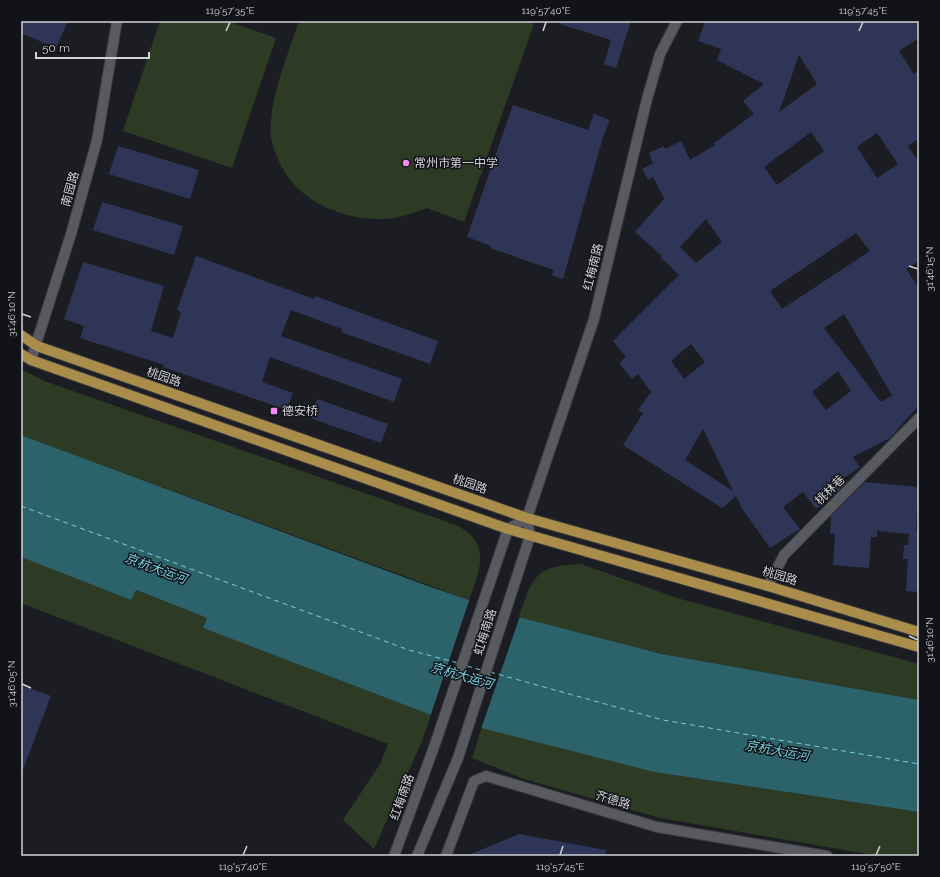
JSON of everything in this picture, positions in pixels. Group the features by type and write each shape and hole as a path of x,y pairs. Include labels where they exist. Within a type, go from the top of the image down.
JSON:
{"main road":[{"name":"桃园路","path":"21,335 37,346 527,518 768,586 919,632"},
{"path":"21,354 31,360 508,529 919,647"}],"street":[{"name":"南园路","path":"31,360 37,346 71,234 97,140 117,21"},
{"name":"红梅南路","path":"523,559 530,536 527,518 594,319 647,99 660,54 677,21"},
{"name":"桃林巷","path":"768,586 784,554 919,418"},
{"path":"508,529 527,518"},
{"name":"虹梅南路","path":"434,747 508,529"},
{"name":"虹梅南路","path":"417,856 458,758 523,559"},
{"name":"红梅南路","path":"394,856 434,747"},
{"name":"齐德路","path":"446,856 474,781 486,776 657,827 827,856"}],"green space":[{"path":"160,21 227,21 276,38 232,168 123,131"},
{"path":"299,21 535,21 464,222 427,208 389,219 366,218 349,215 318,203 293,183 283,169 275,150 271,139 271,126 272,111 279,80"},
{"path":"21,369 47,382 456,525 471,535 479,550 479,567 469,600 21,435"},
{"path":"21,557 131,600 135,590 207,618 203,628 431,715 422,741 374,849 343,820 380,764 388,744 21,603"},
{"path":"581,564 677,598 919,664 919,700 662,654 519,617 528,592 538,576 554,567"},
{"path":"482,727 654,772 919,812 919,856 879,856 660,818 524,779 472,758"}],"water":[{"name":"京杭大运河","path":"21,435 425,585 519,617 662,654 919,700 919,812 654,772 431,715 203,628 207,618 136,590 131,600 21,557"}],"pier":[{"path":"470,598 520,616 481,729 430,717"}],"building":[{"path":"21,21 68,21 56,48 21,33"},
{"path":"560,21 631,21 616,68 604,64 611,40 560,24"},
{"path":"705,21 919,21 919,38 899,51 914,74 919,70 919,138 908,146 919,162 919,261 906,269 919,288 919,405 890,438 853,457 860,467 841,480 848,481 832,497 816,509 803,492 783,507 800,529 770,548 741,507 736,496 722,508 623,445 643,413 638,410 651,392 638,374 632,379 619,363 626,357 613,341 679,275 660,257 662,256 635,232 664,199 653,177 648,180 642,169 653,163 649,153 664,146 665,149 681,141 690,160 715,145 714,143 754,114 743,101 764,84 717,60 721,49 698,41","holes":["799,55 817,84 779,112","811,132 824,151 777,185 764,167","877,133 898,164 877,178 857,147","706,219 722,242 696,263 680,247","856,233 870,251 782,309 770,291","844,314 892,395 881,402 824,328","691,344 705,362 684,379 671,361","838,371 851,391 826,410 812,392","703,429 733,491 685,460"]},
{"path":"513,105 588,130 594,114 610,120 603,137 563,279 552,275 554,270 490,248 491,246 467,237"},
{"path":"118,146 199,170 190,199 109,174"},
{"path":"102,202 183,226 174,255 93,230"},
{"path":"196,256 314,299 315,296 438,341 430,364 341,332 342,329 291,310 281,336 402,379 394,402 270,357 262,382 293,393 287,410 163,367 164,365 80,338 84,326 64,319 83,262 164,286 151,331 173,338 181,312 177,310"},
{"path":"317,399 388,424 381,443 310,418"},
{"path":"865,482 919,487 919,510 917,510 916,530 919,530 919,592 906,591 908,559 903,559 904,545 908,545 909,534 877,531 877,537 871,537 869,568 833,565 835,534 830,534 831,516"},
{"path":"21,685 51,696 22,772 21,772"},
{"path":"519,834 606,850 605,856 466,856"}],"ferry route":[{"path":"21,506 409,650 458,663"},
{"path":"467,666 481,670"},
{"path":"490,672 663,720 919,764"}],"place":[{"name":"常州市第一中学","path":"406,163"},
{"name":"德安桥","path":"274,411"}]}
